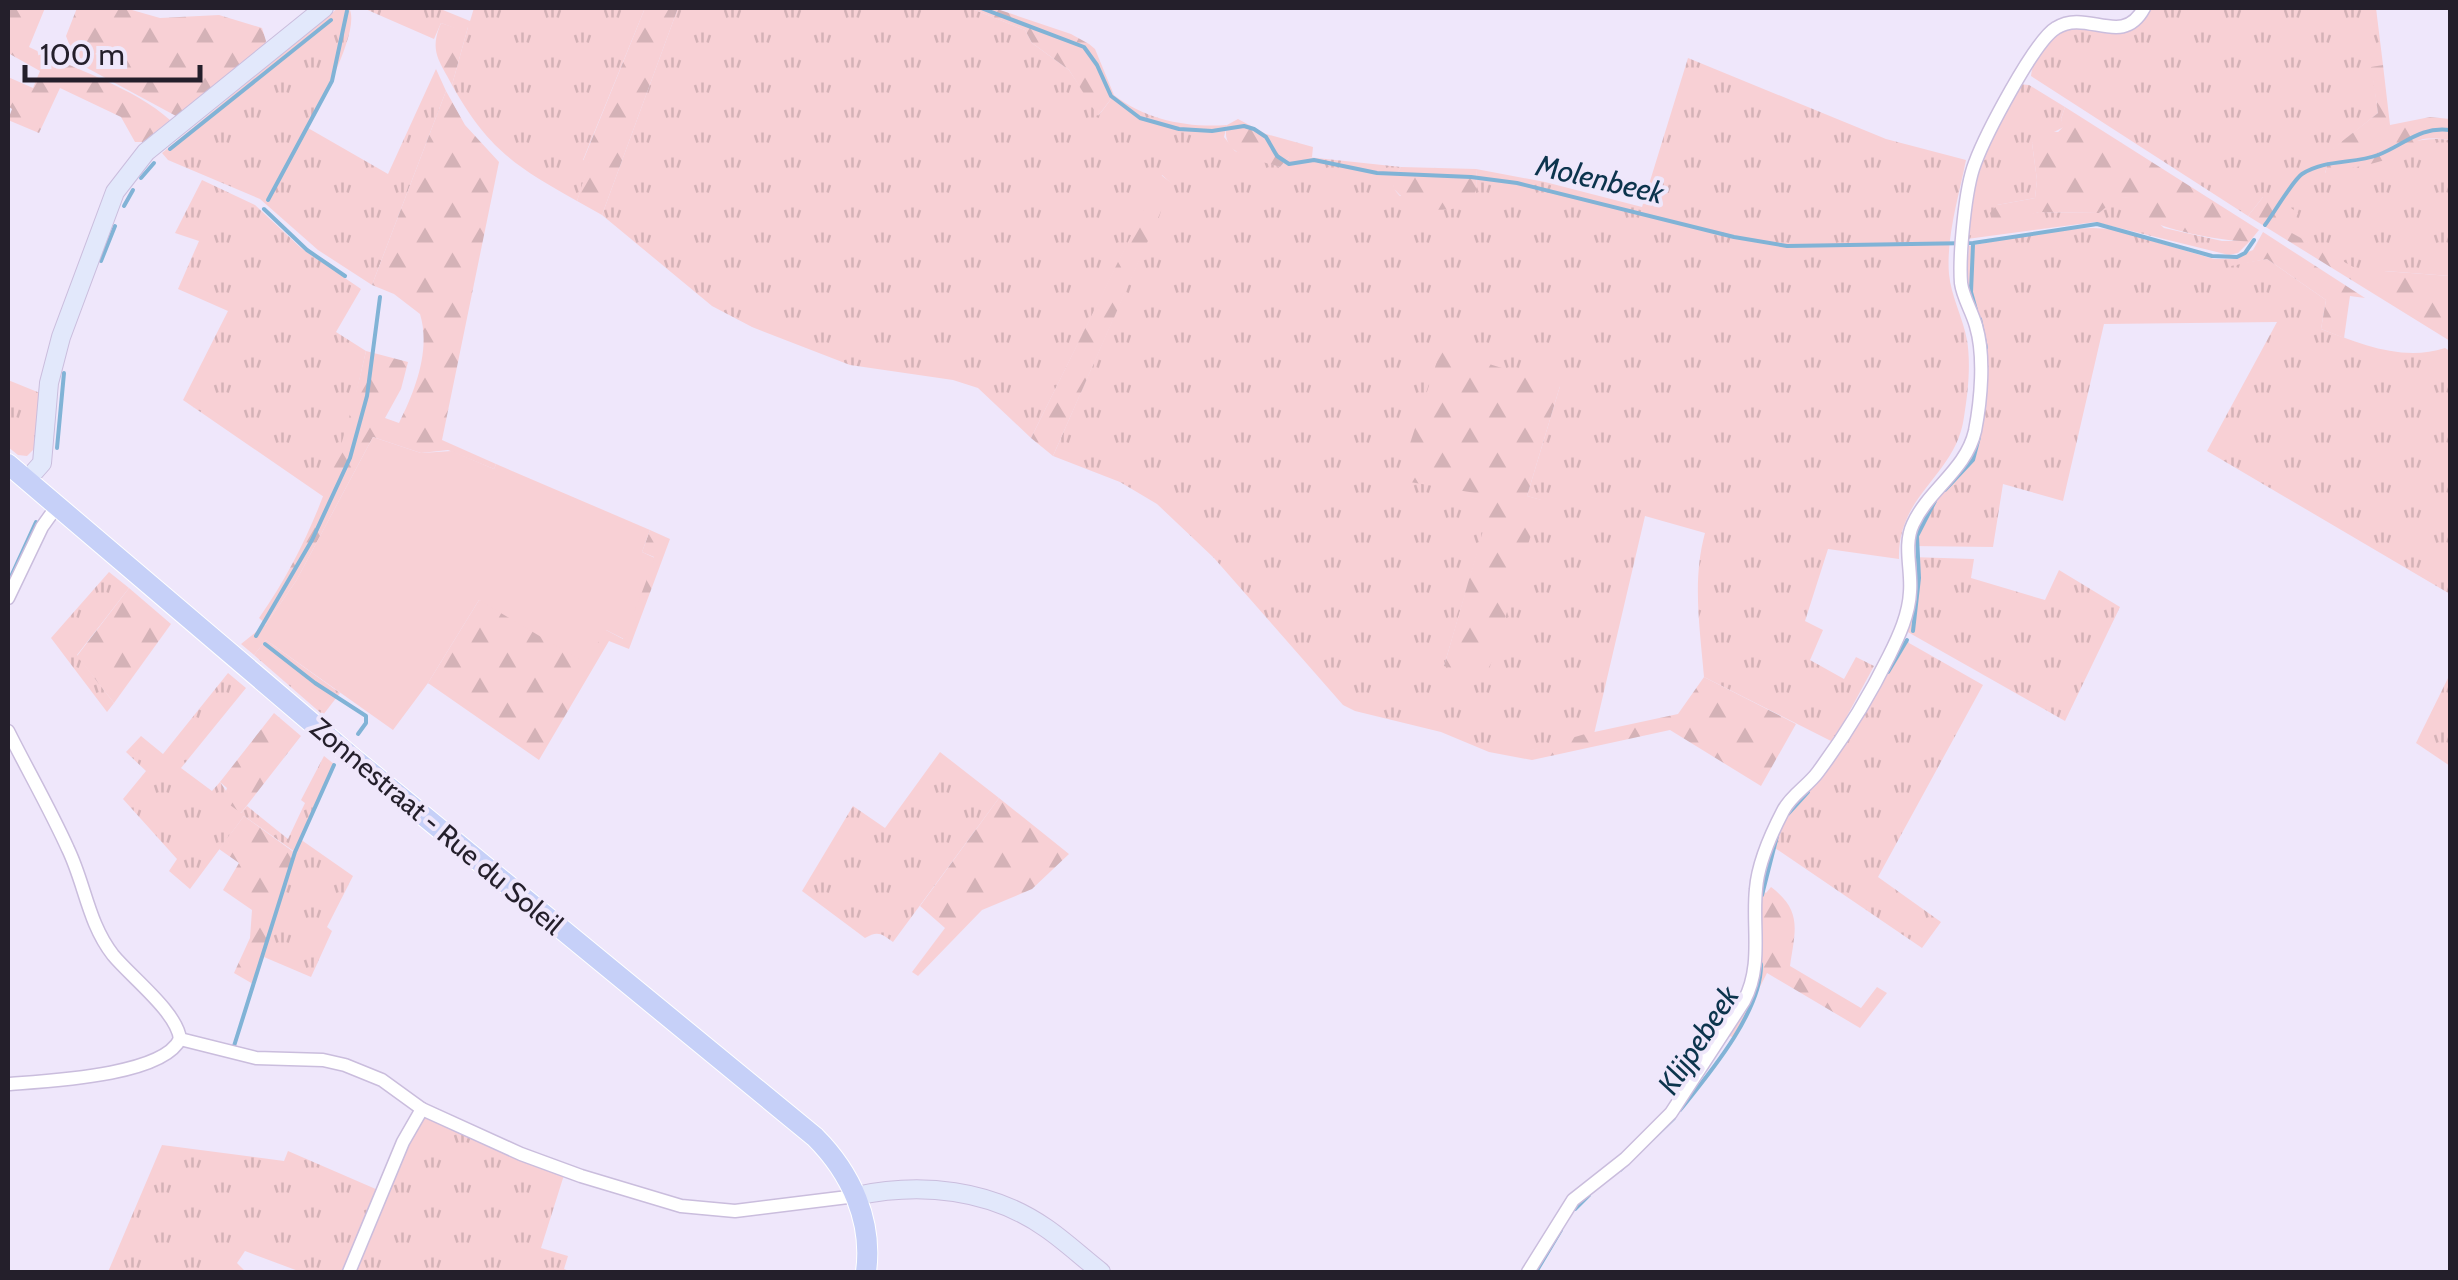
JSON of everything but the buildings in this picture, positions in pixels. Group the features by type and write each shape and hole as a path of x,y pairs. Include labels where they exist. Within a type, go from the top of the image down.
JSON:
{"main road":[{"name":"Zonnestraat - Rue du Soleil","path":"8,464 384,783 804,1128 836,1161 856,1196 868,1250 866,1272"}],"street":[{"path":"27,480 42,463 55,354 122,180 146,152 324,8"},
{"path":"1528,1272 1573,1200 1625,1159 1671,1113 1716,1048 1750,988 1755,964 1755,892 1760,866 1784,808 1822,767 1888,656 1908,606 1911,527 1960,464 1974,436 1980,350 1962,288 1963,244 1975,162 2012,90 2053,29 2069,23 2123,27 2132,24 2144,8"},
{"path":"8,598 42,527 57,506"},
{"path":"8,731 70,853 88,911 101,937 180,1032 172,1051 138,1066 8,1084"},
{"path":"180,1039 256,1058 324,1060 345,1066 382,1080 422,1110 550,1165 681,1206 735,1211 909,1187 992,1201 1047,1228 1101,1272"},
{"path":"349,1272 402,1142 422,1110"}],"green space":[{"path":"8,8 45,8 29,47 121,88 170,120 143,142 135,142 121,117 60,88 39,133 8,120 12,109 8,106 8,77 33,88 40,71 8,53"},
{"path":"77,8 125,8 160,18 219,15 262,28 266,41 264,48 176,116 76,62 66,36"},
{"path":"338,8 350,10 349,35 308,128 388,174 436,69 446,91 372,285 318,250 260,199 168,160 162,153"},
{"path":"363,8 438,8 470,21 474,8 645,8 583,160 590,163 577,201 505,154 465,107 452,85 468,27 457,29 441,23 434,39"},
{"path":"645,8 678,8 602,215 577,201 589,163 583,161"},
{"path":"678,8 970,8 1025,30 1032,43 1069,70 1099,115 1114,95 1140,111 1168,120 1227,125 1224,137 1235,151 1280,167 1289,157 1298,156 1401,167 1394,185 1400,196 1477,187 1476,169 1642,207 1688,58 1886,139 1966,160 1949,260 1950,282 1968,349 1969,378 1959,437 1907,518 1899,559 1828,549 1805,621 1823,630 1810,660 1844,679 1856,657 1874,666 1833,742 1704,677 1698,587 1705,533 1645,516 1594,734 1532,750 1532,760 1489,752 1441,732 1343,705 1214,558 1157,504 1120,482 1053,456 1172,184 1162,175 1031,438 978,388 953,380 850,365 752,327 712,306 602,215","holes":["1560,386 1527,496 1541,500 1444,666 1494,496"]},
{"path":"970,8 994,8 1089,44 1095,49 1114,95 1098,116 1069,70 1032,43 1025,30"},
{"path":"2145,8 2376,8 2383,65 2372,68 2378,113 2332,150 2325,173 2403,144 2450,140 2450,276 2385,271 2375,280 2289,232 2263,197 2248,216 2031,76 2043,48 2062,30 2124,32"},
{"path":"441,23 468,27 452,85 436,48"},
{"path":"2383,65 2390,125 2430,117 2450,119 2450,140 2421,140 2382,161 2325,174 2331,150 2378,113 2371,67"},
{"path":"2019,84 2029,85 2065,107 2061,119 2064,127 2032,143 2035,198 1997,205 2016,217 2039,212 2099,213 2115,198 2130,197 2164,228 2222,241 2250,241 2238,253 2229,255 2095,222 1967,239 1979,162"},
{"path":"446,91 465,125 499,162 442,440 496,464 494,469 448,450 421,453 373,437 296,581 266,624 259,618 297,555 326,490 366,351 408,362 401,389 385,418 399,423 416,384 424,342 420,314 394,294 372,285"},
{"path":"2065,107 2259,230 2250,241 2180,231 2145,217 2130,198 2120,198 2099,213 2039,212 1993,226 1990,213 1997,205 2035,198 2032,143 2043,131 2058,132 2063,127"},
{"path":"1238,119 1266,134 1313,147 1312,157 1289,157 1280,167 1242,155 1229,144 1226,135 1227,125"},
{"path":"1401,167 1476,169 1477,187 1470,205 1440,210 1411,203 1394,189 1392,181"},
{"path":"1161,175 1173,184 1053,456 1031,438"},
{"path":"202,180 255,205 301,248 361,289 336,332 366,351 348,429 324,497 183,400 228,311 178,289 199,241 175,233"},
{"path":"2274,196 2298,213 2290,232 2375,279 2384,271 2450,276 2450,341 2248,216 2263,197"},
{"path":"2063,229 2111,229 2214,259 2231,259 2231,265 2267,259 2326,300 2321,329 2398,352 2445,348 2450,351 2450,594 2207,451 2277,322 2104,324 2063,501 2003,484 1993,547 1912,546 1916,523 1969,461 1976,442 1984,359 1965,289 1969,246"},
{"path":"2263,232 2365,298 2350,296 2344,338 2321,329 2326,300 2267,259 2231,266 2231,259 2253,250"},
{"path":"1441,349 1560,386 1527,496 1542,500 1486,679 1444,666 1493,496 1398,480"},
{"path":"8,380 40,393 34,449 27,456 8,447"},
{"path":"373,437 421,453 452,451 494,469 496,464 650,530 642,552 655,558 624,639 606,630 585,663 479,600 428,683 393,730 266,640 254,655 241,644 266,624 296,581"},
{"path":"650,530 670,539 629,649 609,641 539,760 428,683 479,600 606,630 623,639 654,557 642,552"},
{"path":"1911,557 1974,559 1971,578 2045,600 2059,570 2120,607 2065,721 1906,631"},
{"path":"109,572 129,588 77,655 114,703 107,712 51,638"},
{"path":"129,588 171,624 114,703 77,656"},
{"path":"1902,639 1983,685 1878,877 1941,922 1922,948 1772,846 1779,828"},
{"path":"266,640 340,693 323,715 254,655"},
{"path":"228,673 246,688 181,768 212,791 220,782 241,813 247,806 288,839 305,803 301,800 324,756 334,764 300,839 353,876 327,927 332,931 311,977 264,957 295,852 244,816 190,889 169,871 177,859 123,799 146,771 126,752 141,736 163,754"},
{"path":"2450,674 2450,766 2416,743"},
{"path":"1704,677 1796,724 1761,786 1670,730 1532,760 1531,750 1678,714"},
{"path":"274,713 301,736 241,813 223,800 227,788 220,782"},
{"path":"940,752 999,798 893,942 880,934 865,938 802,891 853,806 885,828"},
{"path":"999,798 1069,854 1032,889 982,910 918,976 912,972 945,928 920,906"},
{"path":"244,816 295,853 253,984 234,973 250,938 252,910 223,890 239,863 219,849"},
{"path":"1771,887 1792,913 1795,932 1790,966 1861,1008 1877,987 1887,993 1860,1028 1767,973 1734,1038 1728,1035 1753,994 1760,889 1766,893"},
{"path":"421,1118 564,1175 541,1248 568,1256 564,1269 572,1272 352,1272 384,1189"},
{"path":"162,1145 284,1161 288,1151 378,1190 341,1272 301,1272 245,1251 237,1263 246,1272 108,1272"}],"waterway":[{"name":"Molenbeek","path":"981,8 1084,47 1111,96 1140,118 1179,129 1254,129 1289,164 1314,160 1377,173 1517,183 1734,237 1787,246 1973,243 2097,224 2212,256 2237,257 2254,240"},
{"path":"268,200 332,81 347,11"},
{"path":"170,149 331,20"},
{"name":"Molenbeek","path":"2265,225 2294,183 2311,169 2378,155 2412,137 2450,130"},
{"path":"141,178 154,163"},
{"path":"124,206 133,190"},
{"path":"264,209 307,250 345,276"},
{"path":"101,261 115,226"},
{"name":"Klijpebeek","path":"1973,245 1971,292 1976,310"},
{"path":"256,636 312,540 350,458 367,396 380,297"},
{"name":"Klijpebeek","path":"1980,319 1986,348"},
{"path":"57,448 64,373"},
{"name":"Klijpebeek","path":"1945,490 1973,460 1979,437"},
{"name":"Klijpebeek","path":"1913,631 1919,578 1917,536 1935,501"},
{"path":"8,583 36,522"},
{"name":"Klijpebeek","path":"1888,672 1907,640"},
{"path":"265,644 366,716 358,734"},
{"path":"234,1046 295,852 334,765"},
{"name":"Klijpebeek","path":"1788,814 1808,792"},
{"name":"Klijpebeek","path":"1762,895 1777,836"},
{"name":"Klijpebeek","path":"1680,1110 1743,1021 1753,1002 1761,964"},
{"name":"Klijpebeek","path":"1620,1170 1674,1118"},
{"name":"Klijpebeek","path":"1575,1209 1589,1195"},
{"name":"Klijpebeek","path":"1536,1272 1561,1230"}]}
